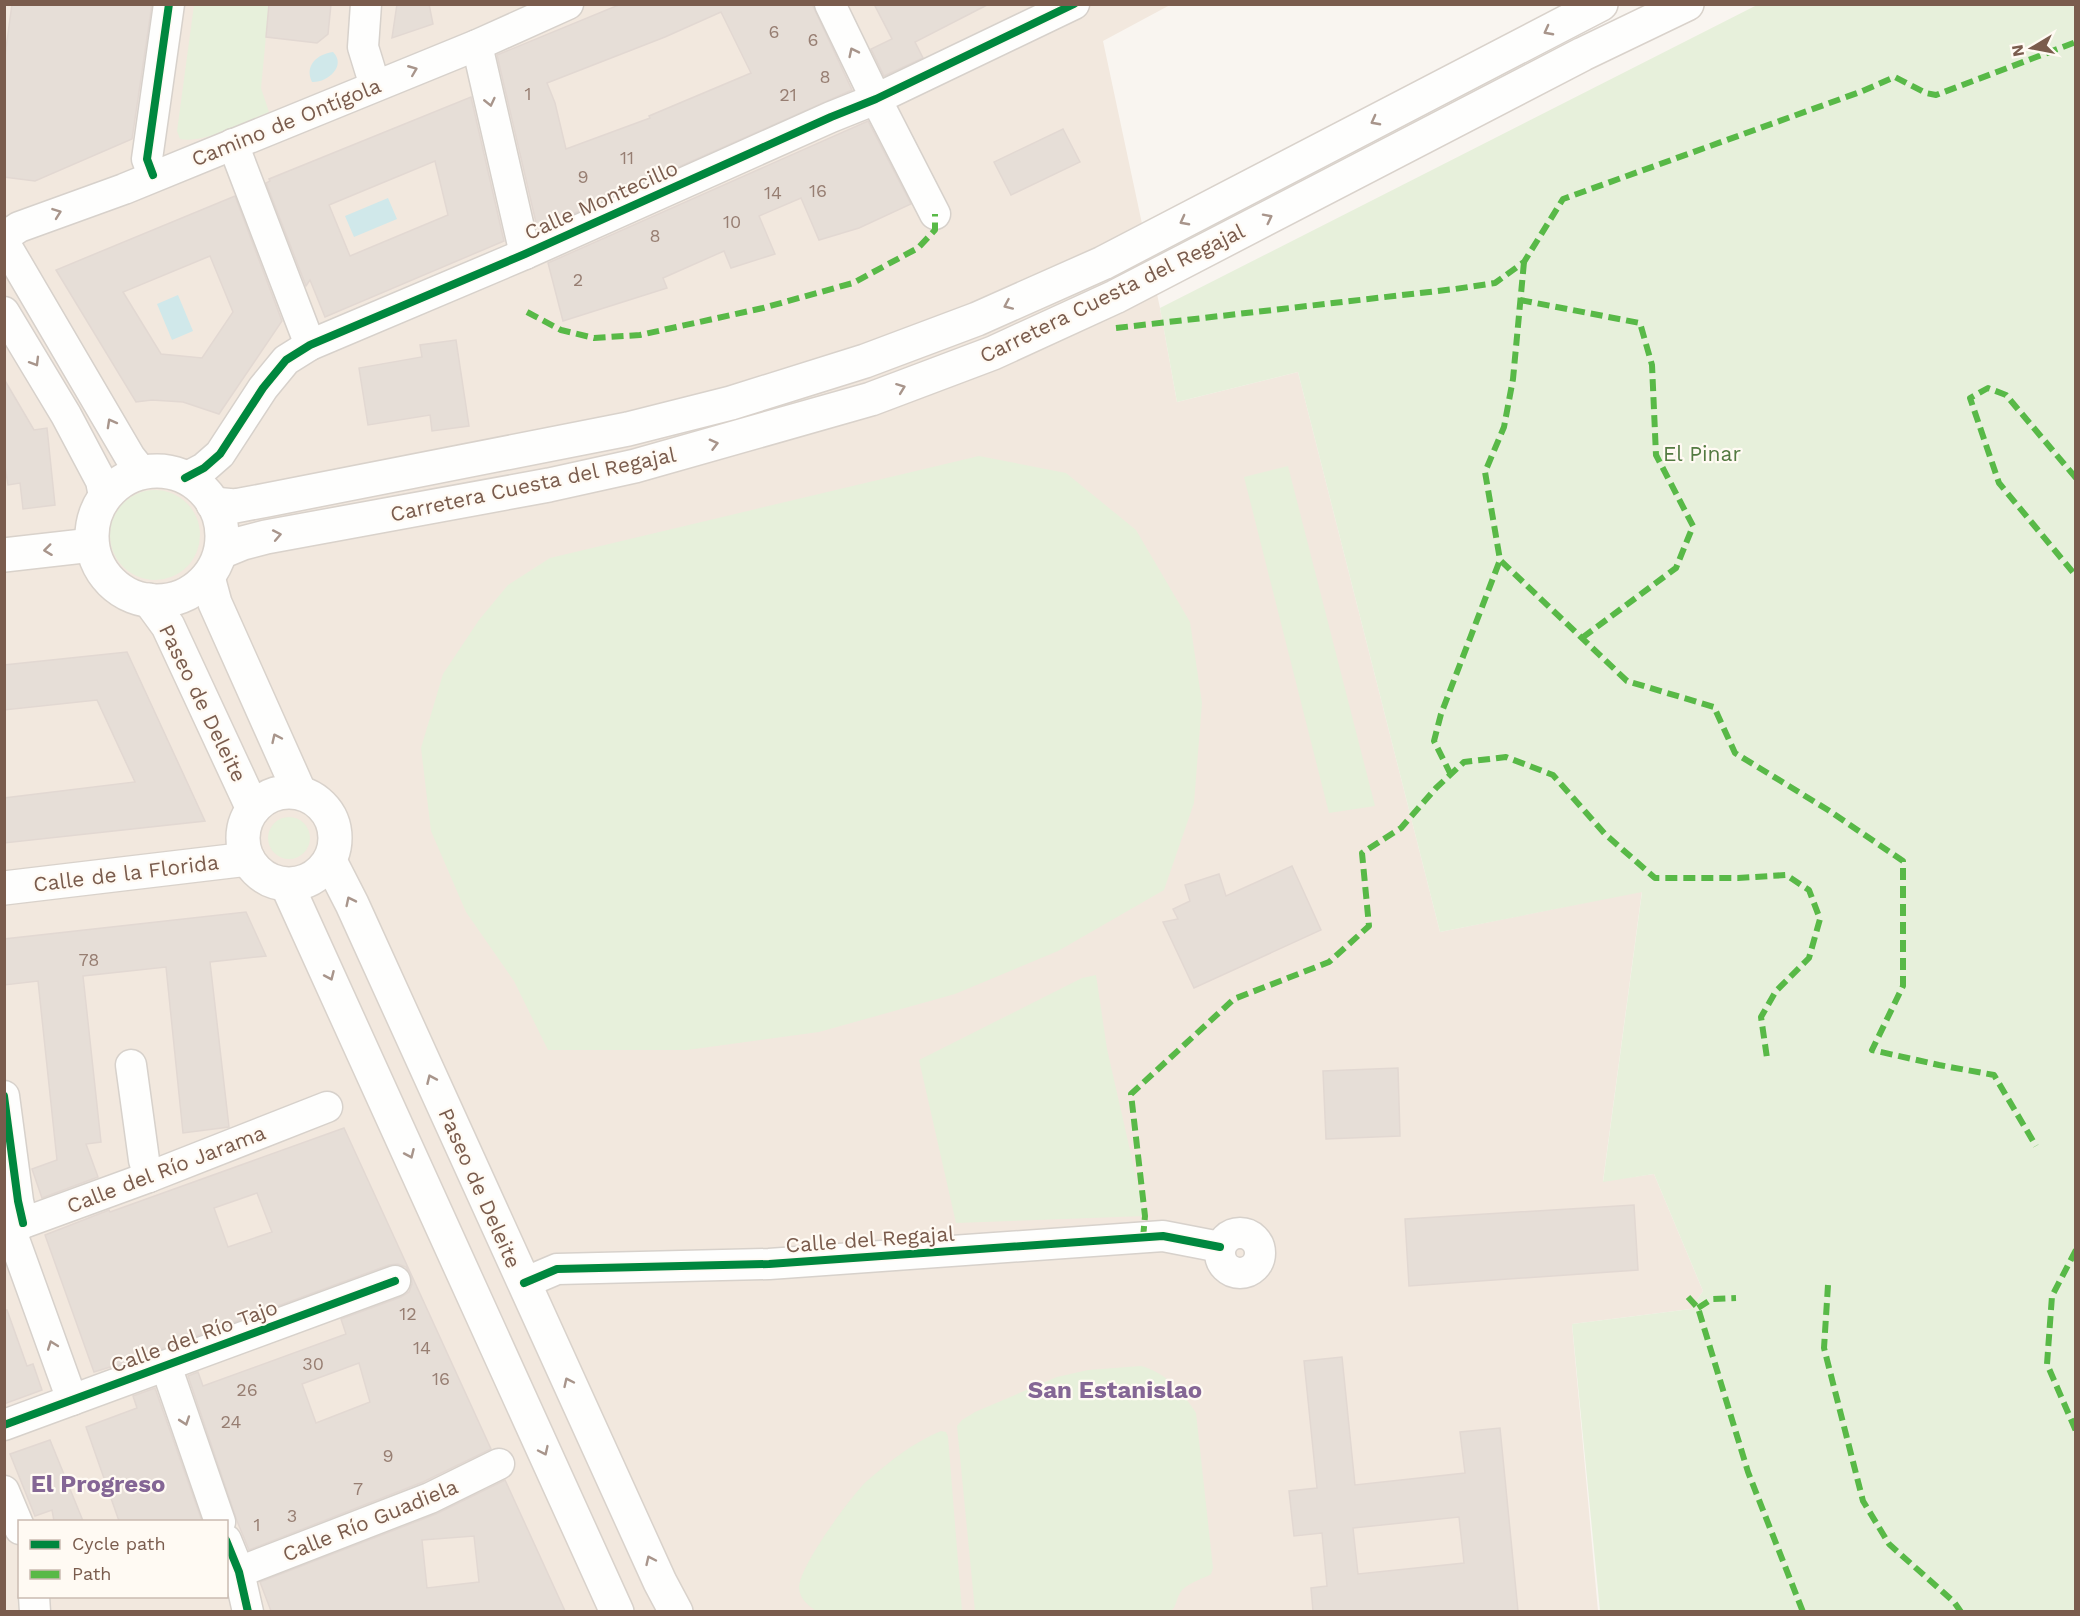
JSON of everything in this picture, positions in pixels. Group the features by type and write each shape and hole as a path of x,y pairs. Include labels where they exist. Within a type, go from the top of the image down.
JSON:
{"main road":[{"name":"Carretera Cuesta del Regajal","path":"213,504 235,506 628,429 730,403 865,362 977,319 1103,262 1601,4"},
{"name":"Carretera Cuesta del Regajal","path":"214,564 243,543 266,537 549,485 635,466 882,395 993,353 1115,297 1582,54 1687,4"},
{"path":"214,564 195,590 177,598 149,600 125,591 110,579 98,563 92,545 92,529 104,496 116,484 142,472 171,471 196,485 213,504 221,531 214,564 215,603 299,791"},
{"path":"4,555 92,545"},
{"name":"Paseo de Deleite","path":"149,600 168,626 253,808"},
{"path":"299,791 321,803 331,816 336,831 335,847 330,861 322,872 312,879 300,884 275,883 254,869 243,846 243,833 253,808 264,799 278,793 299,791"},
{"name":"Calle de la Florida","path":"4,888 248,859"},
{"name":"Paseo de Deleite","path":"330,861 352,904 660,1582 676,1611"},
{"path":"287,885 617,1611"}],"street":[{"path":"153,175 147,159 169,4"},
{"path":"366,4 363,47 375,86"},
{"path":"830,4 936,214"},
{"name":"Calle Montecillo","path":"185,478 204,468 220,454 263,388 286,360 310,345 525,254 876,99 1074,4"},
{"name":"Camino de Ontígola","path":"4,239 19,227 124,189 153,175 477,45 561,6"},
{"path":"477,45 525,254"},
{"path":"233,144 310,345"},
{"path":"4,239 129,457 142,472"},
{"path":"4,312 66,415 101,481 104,496"},
{"path":"131,1065 144,1160 149,1177"},
{"path":"4,1095 9,1165 18,1201 13,1227 72,1400"},
{"name":"Calle del Río Jarama","path":"13,1227 149,1177 327,1107"},
{"name":"Calle del Regajal","path":"524,1283 557,1269 769,1264 1163,1236 1220,1247"},
{"name":"Calle del Río Tajo","path":"4,1425 395,1281"},
{"path":"166,1366 220,1520"},
{"name":"Calle Río Guadiela","path":"239,1572 430,1498 499,1464"},
{"path":"4,1491 18,1524"},
{"path":"228,1545 239,1572 248,1611"}],"shaded area":[{"path":"5,5 1170,5 1103,41 1160,308 1177,402 1298,372 1440,932 1642,891 1603,1181 1654,1174 1703,1291 1691,1309 1572,1324 1598,1611 5,1612"}],"green space":[{"path":"194,5 269,5 261,88 269,112 213,135 190,140 180,139 177,131"},
{"name":"El Pinar","path":"1757,5 2075,5 2075,1611 1600,1611 1572,1324 1691,1309 1703,1291 1654,1174 1603,1182 1642,892 1440,932 1298,372 1177,402 1160,308"},
{"path":"979,456 1066,473 1136,530 1190,622 1202,703 1194,803 1164,890 1058,951 955,994 819,1032 687,1050 548,1050 514,981 466,912 431,831 421,748 443,674 479,620 508,585 550,558"},
{"path":"1288,466 1375,806 1329,813 1244,477"},
{"path":"155,490 172,494 187,503 196,518 200,535 196,552 187,567 172,576 155,580 138,576 123,567 114,552 110,535 114,518 123,503 138,494"},
{"path":"289,817 304,823 310,838 304,853 289,859 274,853 268,838 274,823"},
{"path":"1096,975 1107,1049 1145,1216 956,1223 919,1060 1082,978"},
{"path":"1141,1366 1166,1378 1196,1413 1213,1568 1211,1574 1183,1590 1171,1611 975,1611 957,1426 975,1412 1057,1377 1088,1370"},
{"path":"941,1431 946,1432 948,1437 962,1611 818,1612 803,1599 799,1588 801,1578 816,1549 839,1515 860,1488 876,1473 912,1446"}],"water":[{"path":"333,52 338,63 333,73 324,80 312,82 311,66 317,58"},
{"path":"388,198 397,219 354,237 345,216"},
{"path":"178,295 193,331 172,340 157,304"}],"building":[{"path":"12,4 152,4 132,139 35,181 4,177 4,63"},
{"path":"269,4 331,4 328,34 317,43 266,37"},
{"path":"397,4 429,4 433,24 392,38"},
{"path":"621,4 812,4 852,90 539,229 497,55","holes":["721,12 751,73 649,116 650,118 566,149 555,103 547,83 665,37"]},
{"path":"874,4 989,4 915,42 923,58 884,76 871,49 892,39"},
{"path":"471,97 504,241 325,317 310,280 306,286 266,183 270,181 269,179","holes":["435,161 448,215 350,256 329,205"]},
{"path":"868,121 911,204 859,228 819,240 801,198 759,216 775,254 731,268 724,251 663,278 667,288 563,321 548,263"},
{"path":"1063,129 1080,162 1011,195 994,162"},
{"path":"235,196 282,321 219,414 183,402 152,400 136,402 56,270","holes":["210,256 233,312 202,358 161,354 123,292"]},
{"path":"456,340 469,426 432,431 430,415 368,425 359,368 422,357 420,345"},
{"path":"4,379 34,430 47,428 55,505 23,509 20,483 8,485 4,460"},
{"path":"127,652 205,821 4,843 4,798 135,782 97,700 4,710 4,665"},
{"path":"1292,866 1321,930 1194,988 1163,922 1178,919 1173,909 1190,901 1185,885 1219,874 1226,896"},
{"path":"246,912 266,956 210,962 229,1127 183,1133 166,967 83,976 101,1142 86,1144 98,1177 42,1198 32,1169 57,1160 38,981 4,985 4,939"},
{"path":"1398,1068 1400,1136 1326,1139 1323,1071"},
{"path":"344,1128 491,1449 423,1482 249,1550 188,1376 198,1372 203,1386 346,1334 341,1319 409,1292 412,1284 411,1275 406,1267 398,1264 389,1265 94,1372 45,1235 109,1210 110,1212","holes":["257,1193 272,1232 228,1247 214,1208","359,1363 370,1402 316,1423 302,1384"]},
{"path":"1634,1205 1638,1270 1409,1286 1405,1219"},
{"path":"4,1310 7,1310 27,1366 33,1364 42,1390 4,1404"},
{"path":"1342,1357 1355,1485 1465,1473 1460,1432 1500,1428 1518,1611 1313,1611 1311,1588 1327,1586 1322,1533 1294,1536 1289,1491 1317,1488 1304,1361","holes":["1459,1517 1464,1563 1358,1574 1353,1528"]},
{"path":"155,1388 202,1520 119,1520 86,1427 137,1408 133,1396"},
{"path":"50,1440 83,1520 54,1520 52,1510 35,1516 10,1454"},
{"path":"505,1480 565,1611 271,1611 260,1582 436,1514","holes":["474,1536 479,1582 427,1588 422,1540"]}],"marked path":[{"path":"1116,328 1495,283 1524,262 1563,199 1860,92 1895,77 1926,93 1936,95 2076,42"},
{"path":"527,312 561,330 594,338 640,335 763,308 853,283 918,248 935,230 935,214"},
{"path":"1524,262 1513,379 1504,427 1485,472 1500,560 1627,681 1714,707 1735,753 1828,810 1903,861 1903,986 1872,1050 1994,1075 2036,1146"},
{"path":"1520,300 1640,323 1652,365 1656,455 1693,526 1676,568 1582,638"},
{"path":"2076,478 2006,395 1988,388 1970,398 1999,483 2076,576"},
{"path":"1451,775 1434,741 1441,714 1500,560"},
{"path":"1143,1238 1145,1216 1131,1094 1234,999 1329,962 1369,926 1362,853 1401,828 1436,788 1464,762 1506,757 1553,775 1605,834 1655,878 1738,878 1786,875 1809,890 1820,919 1809,958 1776,991 1761,1017 1767,1058"},
{"path":"2076,1250 2052,1296 2047,1364 2076,1431"},
{"path":"1828,1285 1824,1348 1863,1501 1889,1544 1954,1602 1961,1612"},
{"path":"1688,1297 1698,1308 1748,1472 1803,1612"},
{"path":"1698,1308 1712,1299 1736,1298"}],"cycle path":[{"path":"153,175 147,159 169,4"},
{"path":"185,478 204,468 220,454 263,388 286,360 310,345 525,254 876,99 1074,4"},
{"path":"4,1096 23,1223"},
{"path":"524,1283 557,1269 769,1264 1163,1236 1220,1247"},
{"path":"4,1425 395,1281"},
{"path":"228,1545 239,1572 248,1612"}],"district":[{"name":"San Estanislao","path":"1115,1390"},
{"name":"El Progreso","path":"98,1484"}]}
